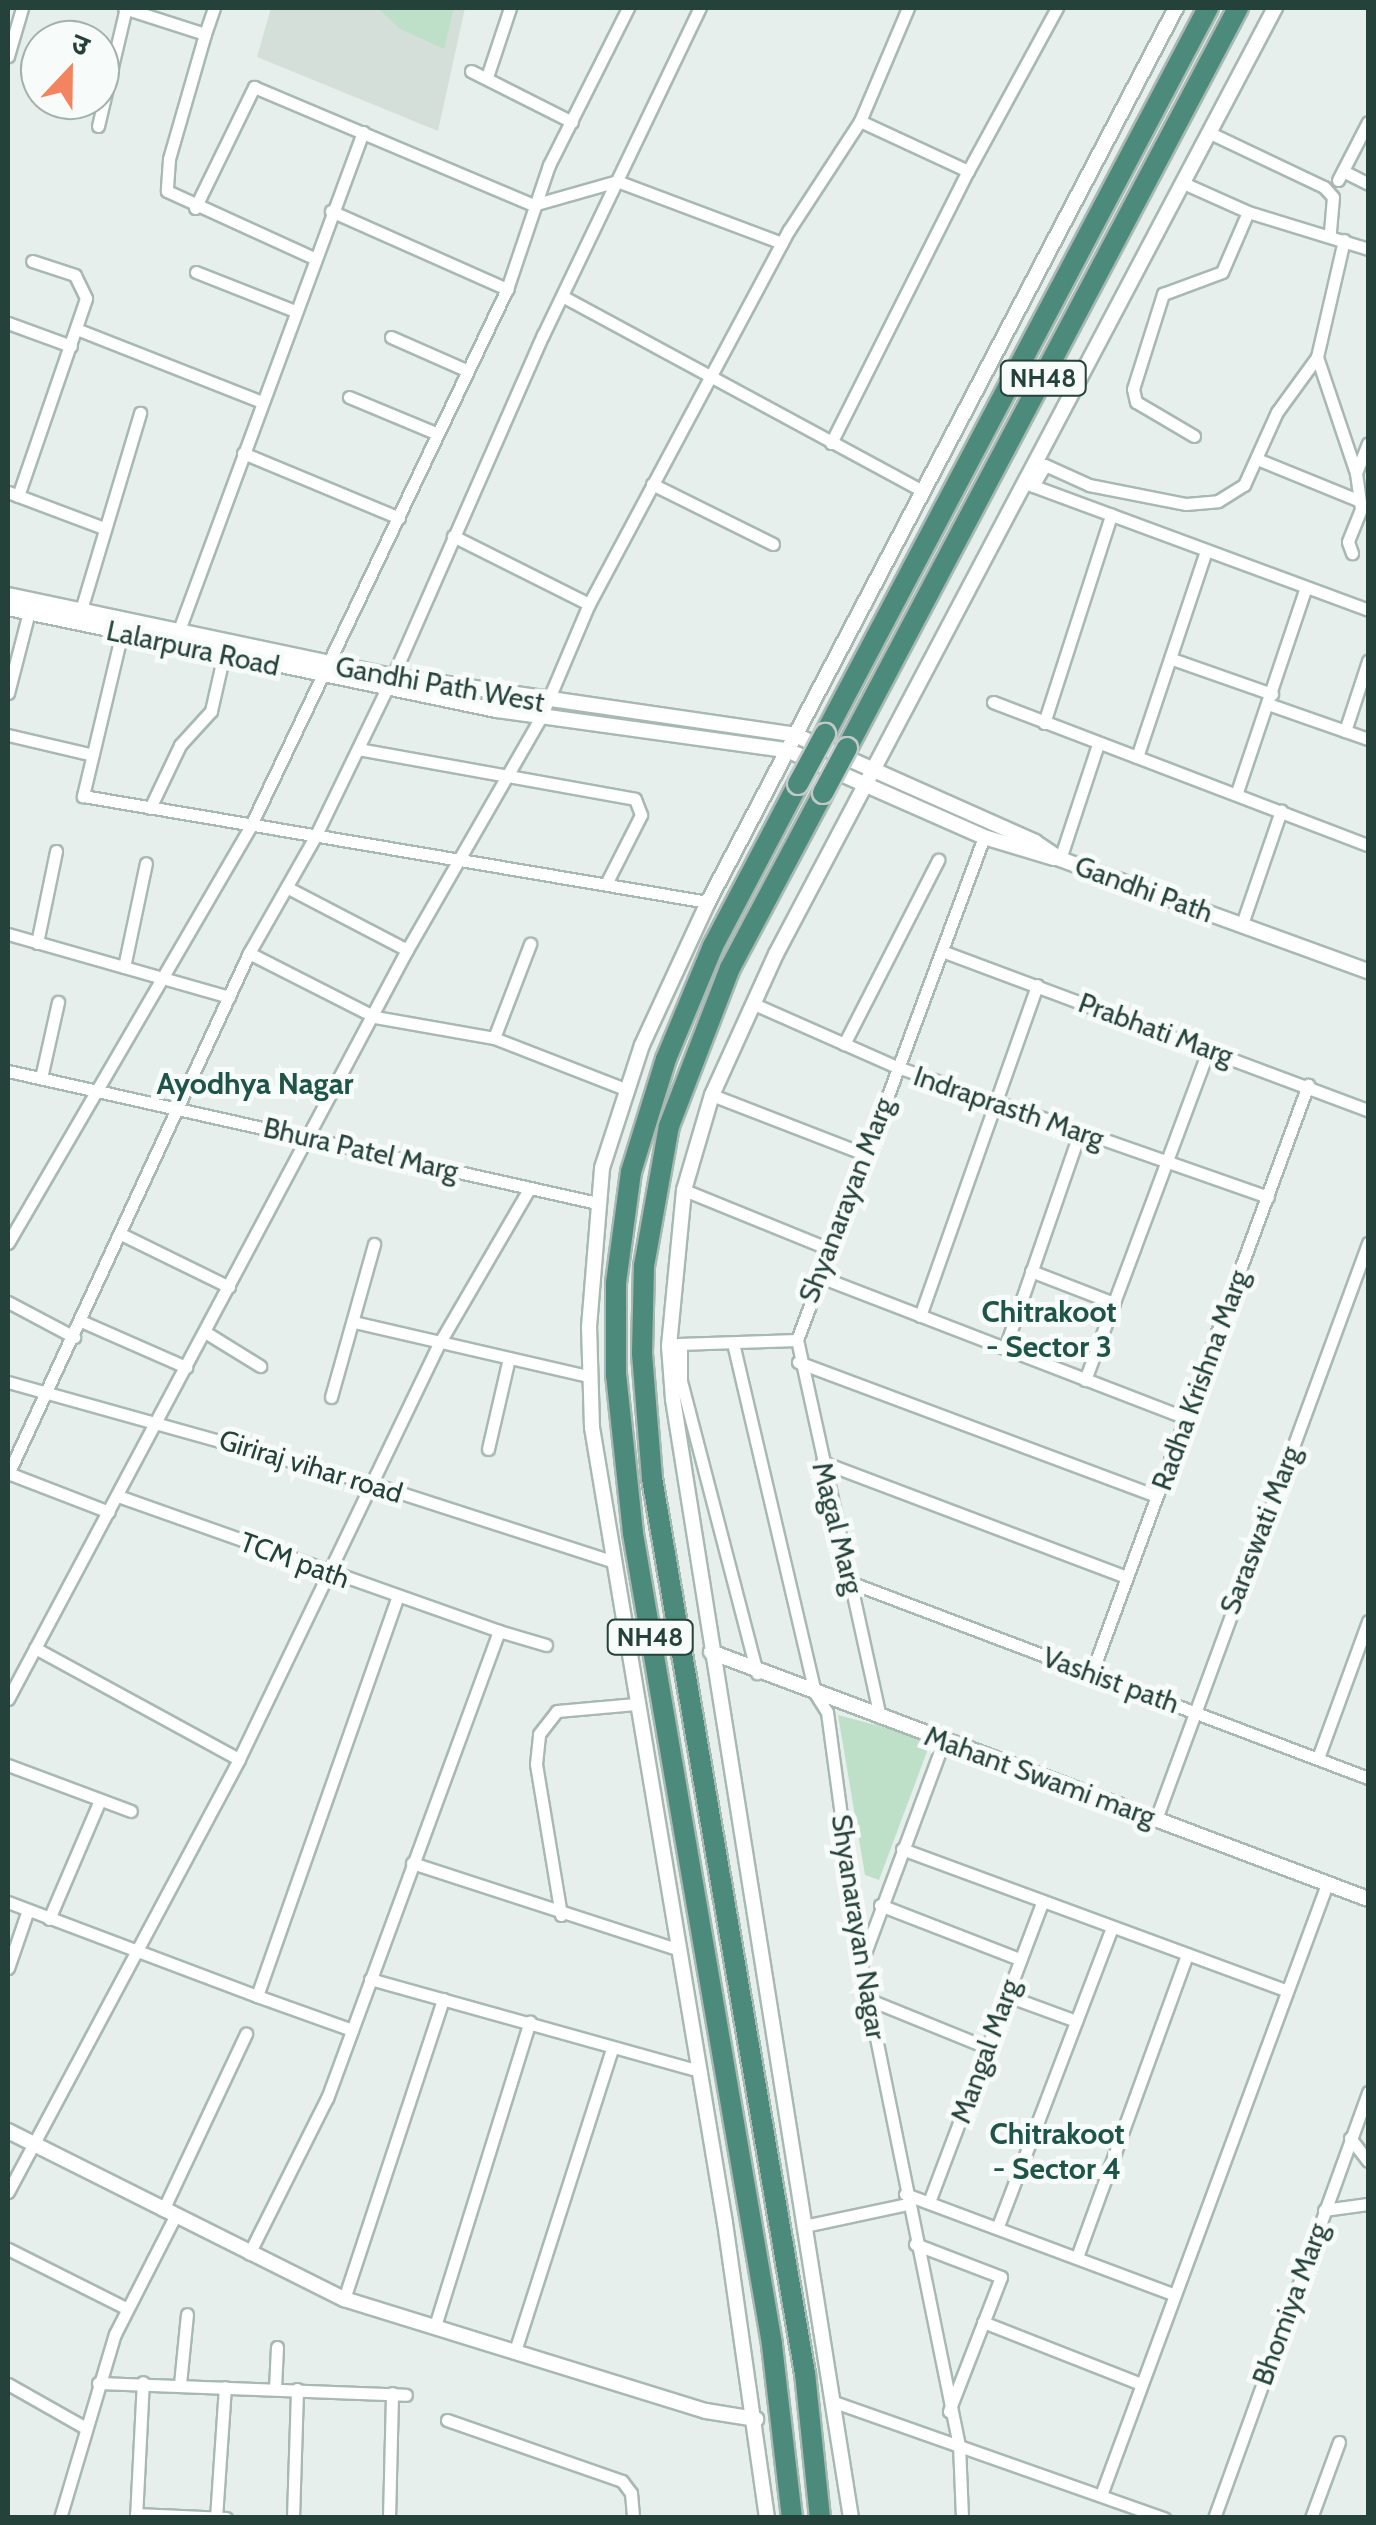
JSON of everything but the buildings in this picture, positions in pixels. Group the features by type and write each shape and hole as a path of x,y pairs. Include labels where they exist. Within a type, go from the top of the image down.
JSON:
{"highway":[{"name":"NH48","path":"792,2518 754,2230 632,1533 616,1374 616,1283 630,1172 666,1059 713,946 1208,8"},
{"name":"NH48","path":"820,2518 805,2374 652,1478 642,1353 644,1266 670,1126 730,968 1238,8"}],"street":[{"path":"8,56 22,8"},
{"path":"98,126 125,8 204,34"},
{"path":"214,8 164,180 167,191 195,208 314,258"},
{"path":"487,77 510,8"},
{"path":"8,1243 92,1089 251,824 507,289 534,205 628,8"},
{"path":"109,1512 8,1474 182,1108 249,952 316,835 390,683 562,296 700,8"},
{"path":"8,1699 408,950 544,710 589,604 782,243 860,121 908,8"},
{"path":"830,443 968,172 1058,8"},
{"path":"767,2518 756,2418 700,2072 611,1561 588,1376 597,1203 625,1089 708,902 1176,8"},
{"path":"851,2518 809,2225 712,1652 675,1345 684,1190 712,1095 868,775 1029,484 1181,182 1274,8"},
{"path":"471,71 572,122"},
{"path":"195,208 254,88 534,205 617,181 782,243"},
{"path":"860,121 968,172"},
{"path":"1368,122 1340,176 1368,184"},
{"path":"178,637 362,132"},
{"path":"1208,132 1324,187 1332,197 1330,234"},
{"path":"1181,182 1248,212 1330,234 1368,249"},
{"path":"331,211 507,289"},
{"path":"1194,436 1136,402 1134,389 1163,294 1222,272 1248,212"},
{"path":"1029,484 1045,465 1106,489 1186,504 1218,501 1244,485 1277,412 1316,356 1344,240"},
{"path":"32,261 83,283 78,330 12,494 104,528"},
{"path":"196,272 294,311"},
{"path":"562,296 922,491"},
{"path":"8,323 71,346"},
{"path":"78,330 262,402"},
{"path":"392,338 468,372"},
{"path":"1316,356 1356,473 1360,501 1348,542 1352,553"},
{"path":"349,397 438,434"},
{"path":"80,610 140,413"},
{"path":"1356,473 1368,443"},
{"path":"243,453 400,518"},
{"path":"1257,459 1360,501"},
{"path":"652,484 773,544"},
{"path":"1029,484 1368,610"},
{"path":"1044,724 1111,515"},
{"path":"453,536 589,604"},
{"path":"1138,757 1206,551"},
{"path":"1236,792 1306,588"},
{"name":"Gandhi Path West","path":"8,594 178,637 390,683 544,710 794,734 868,775"},
{"name":"Lalarpura Road","path":"8,608 122,632 178,637 224,654 324,669"},
{"path":"8,694 29,612"},
{"path":"122,632 83,796 708,902"},
{"path":"150,808 180,745 211,711 224,654"},
{"path":"1172,660 1368,739"},
{"path":"1345,730 1368,661"},
{"path":"390,683 497,710 544,710 787,750 868,775 984,837 1060,859 1098,744"},
{"path":"994,702 1368,845"},
{"path":"8,735 92,755"},
{"path":"358,750 508,776 641,805 606,884"},
{"name":"Gandhi Path","path":"868,775 1035,842 1060,859 1368,971"},
{"path":"1242,924 1280,812"},
{"name":"Shyanarayan Marg","path":"796,1340 984,837"},
{"path":"38,943 56,852"},
{"path":"844,1044 938,860"},
{"path":"124,967 146,864"},
{"path":"288,888 408,950"},
{"path":"8,934 228,997"},
{"path":"494,1038 530,944"},
{"name":"Prabhati Marg","path":"942,951 1368,1110"},
{"path":"249,952 375,1018 494,1038 625,1089"},
{"path":"920,1316 1037,985"},
{"path":"40,1078 58,1002"},
{"name":"Indraprasth Marg","path":"754,1004 898,1068 1268,1197"},
{"path":"1085,1380 1209,1049"},
{"name":"Bhura Patel Marg","path":"8,1071 597,1203"},
{"name":"Radha Krishna Marg","path":"1091,1675 1308,1085"},
{"path":"712,1095 864,1154"},
{"path":"1005,1348 1080,1132"},
{"path":"8,2192 132,1952 239,1759 326,1570 440,1342 528,1189"},
{"path":"684,1190 829,1249"},
{"path":"122,1236 229,1287"},
{"name":"Saraswati Marg","path":"1156,1819 1192,1710 1368,1243"},
{"path":"330,1397 374,1244"},
{"path":"1032,1271 1114,1303"},
{"path":"818,1276 1186,1418"},
{"path":"8,1302 74,1337"},
{"path":"81,1321 186,1367"},
{"path":"354,1322 588,1376"},
{"path":"205,1332 260,1366"},
{"path":"675,1345 796,1340"},
{"name":"Magal Marg","path":"796,1340 880,1716"},
{"name":"Shyanarayan Nagar","path":"733,1343 814,1693 827,1712 861,1964 948,2415 959,2445 962,2518"},
{"path":"675,1345 757,1673"},
{"path":"488,1449 509,1358"},
{"path":"798,1362 1157,1496"},
{"name":"Giriraj vihar road","path":"8,1382 372,1483 611,1561"},
{"path":"822,1462 1127,1577"},
{"name":"TCM path","path":"118,1496 546,1645"},
{"name":"Vashist path","path":"852,1583 1368,1778"},
{"path":"257,1996 398,1596"},
{"path":"1318,1758 1368,1621"},
{"path":"249,2254 309,2139 500,1631"},
{"path":"35,1648 239,1759"},
{"name":"Mahant Swami marg","path":"712,1652 757,1673 1368,1899"},
{"path":"560,1915 536,1764 539,1734 558,1711 636,1704"},
{"path":"861,1964 944,1740"},
{"path":"8,1765 131,1811"},
{"path":"49,1918 100,1800"},
{"path":"902,1849 1287,1990"},
{"path":"412,1863 560,1915 676,1949"},
{"path":"1101,2495 1328,1884"},
{"name":"Mangal Marg","path":"929,2202 1042,1900"},
{"path":"8,1902 132,1952 352,2030"},
{"path":"880,1905 1019,1959"},
{"path":"8,1968 28,1910"},
{"path":"998,2226 1112,1927"},
{"path":"1077,2257 1187,1954"},
{"path":"370,1979 700,2072"},
{"path":"1005,1994 1076,2021"},
{"path":"344,2298 443,1999"},
{"path":"870,2000 986,2046"},
{"path":"434,2326 530,2021"},
{"path":"60,2518 84,2427 126,2308 246,2034"},
{"path":"515,2351 612,2048"},
{"name":"Bhomiya Marg","path":"1214,2518 1368,2092"},
{"path":"8,2131 344,2298 706,2411 756,2418"},
{"path":"1350,2138 1368,2162"},
{"path":"809,2225 906,2199 929,2202 1174,2294"},
{"path":"1324,2210 1368,2204"},
{"path":"914,2244 1001,2277 948,2415"},
{"path":"8,2248 126,2308"},
{"path":"180,2384 187,2314"},
{"path":"983,2322 1141,2384"},
{"path":"276,2389 277,2348"},
{"path":"143,2382 136,2516 226,2518"},
{"path":"98,2383 399,2394 389,2518"},
{"path":"8,2384 84,2427"},
{"path":"216,2517 225,2387"},
{"path":"293,2518 297,2389"},
{"path":"837,2403 1164,2518"},
{"path":"447,2420 622,2481 631,2494 632,2518"},
{"path":"1310,2518 1339,2442"}],"shaded area":[{"path":"271,8 465,8 438,131 257,57"}],"green space":[{"path":"378,8 454,8 444,49 400,29"},
{"path":"838,1715 913,1735 928,1749 879,1880 865,1875"}],"district":[{"name":"Ayodhya Nagar","path":"255,1084"},
{"name":"Chitrakoot - Sector 3","path":"1049,1329"},
{"name":"Chitrakoot - Sector 4","path":"1057,2151"}]}
